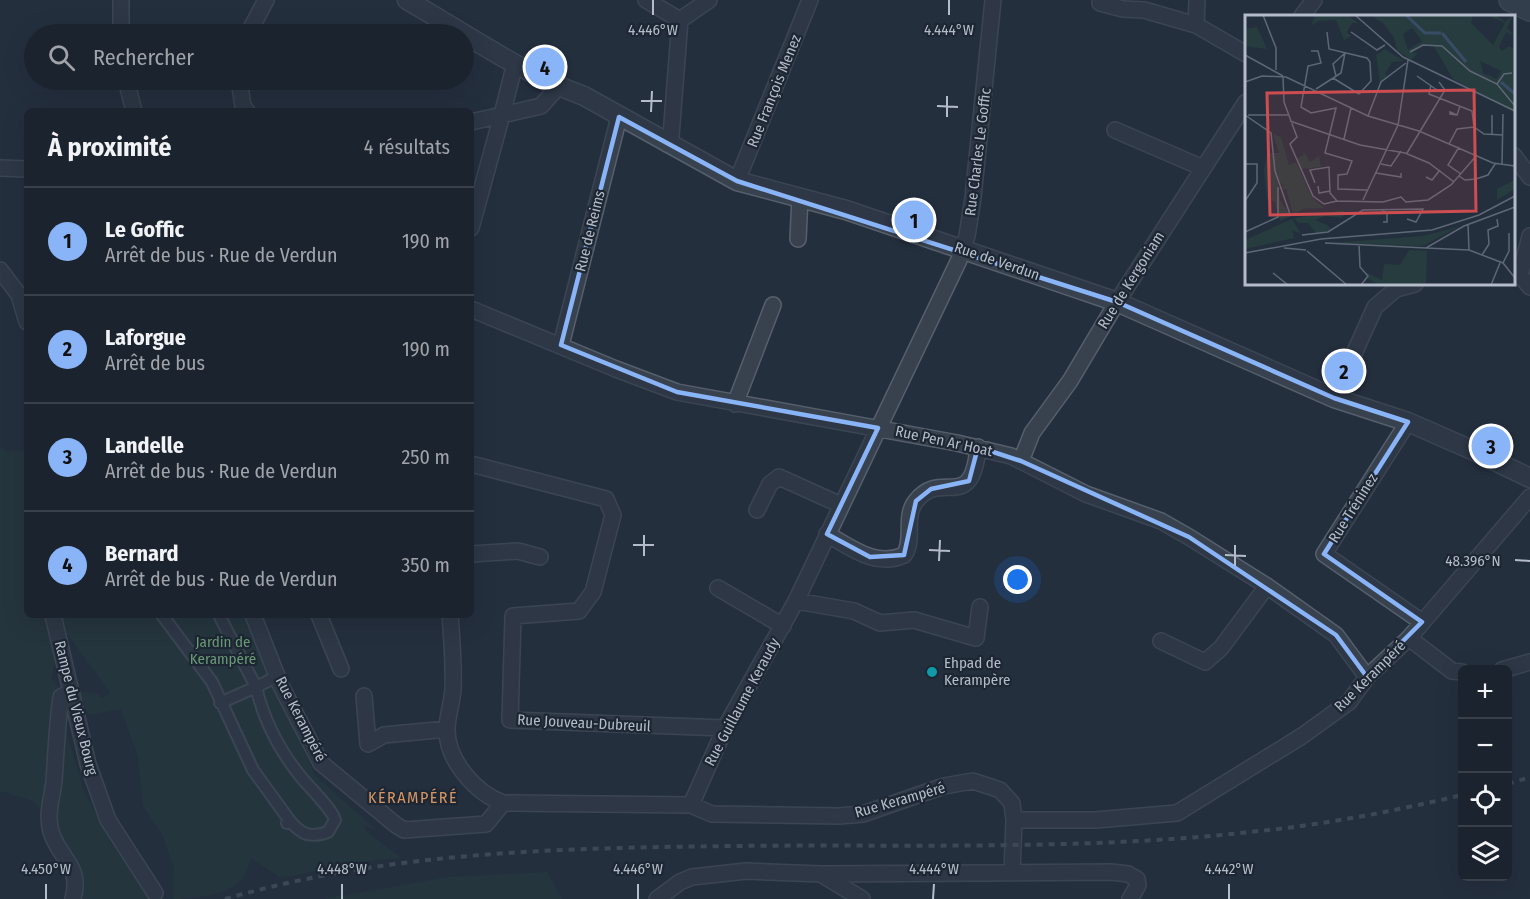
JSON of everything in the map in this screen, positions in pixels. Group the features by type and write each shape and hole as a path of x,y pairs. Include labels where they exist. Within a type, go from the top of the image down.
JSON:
{"main road":[{"path":"1510,0 1530,10"}],"street":[{"path":"121,0 121,24"},
{"path":"253,24 266,0"},
{"name":"Rue de Verdun","path":"407,0 448,24"},
{"path":"646,0 680,20"},
{"path":"680,20 709,0"},
{"name":"Rue François Menez","path":"737,181 810,0"},
{"name":"Rue Charles Le Goffic","path":"878,428 963,249 977,171 993,0"},
{"path":"1196,25 1197,0"},
{"path":"1303,15 1314,0"},
{"path":"1101,3 1123,9 1144,10 1196,25 1245,53"},
{"path":"667,144 671,136 680,20"},
{"name":"Rue de Verdun","path":"474,39 558,87 584,96 737,181 800,197 963,249 1117,302 1334,398 1408,422 1530,478"},
{"path":"474,217 515,63"},
{"path":"474,121 541,106 558,87"},
{"path":"129,90 133,106"},
{"path":"241,90 245,108"},
{"name":"Rue de Kergoniam","path":"1021,460 1032,433 1070,381 1117,302 1245,104"},
{"name":"Rue de Reims","path":"561,345 619,117"},
{"path":"1115,130 1203,168"},
{"path":"1515,157 1530,177"},
{"path":"0,168 24,169"},
{"path":"798,239 800,197"},
{"path":"1521,280 1530,236"},
{"path":"0,270 19,295 24,312"},
{"path":"1334,398 1375,308 1396,289 1411,285"},
{"path":"735,404 773,305"},
{"name":"Rue Pen Ar Hoat","path":"474,310 657,385 735,404 978,447 1021,460 1086,494 1167,525 1267,586 1336,635 1367,677"},
{"name":"Rue Tréninez","path":"1408,422 1324,554 1422,622"},
{"name":"Rue Guillaume Keraudy","path":"691,805 725,728 796,601 878,428"},
{"path":"827,534 870,557 892,558 904,555 908,545 911,508 931,489 956,488 969,481 975,469 978,447"},
{"name":"Rue Jouveau-Dubreuil","path":"474,465 606,499 613,515 593,592 579,611 513,616 510,720 725,728"},
{"path":"757,510 770,484 779,477 841,505"},
{"name":"Rue Kerampéré","path":"254,618 278,676 321,763 404,830 486,824 503,804 691,805 712,814 839,816 863,814 944,786 973,782 1000,790 1012,803 1014,820 1095,820 1177,813 1302,736 1349,702 1367,677 1409,638 1530,496"},
{"path":"474,555 518,551 540,557"},
{"path":"1161,641 1205,663 1221,648 1267,586"},
{"path":"718,588 783,626"},
{"path":"796,601 854,611 880,623 914,620 976,638 980,607"},
{"name":"Rampe du Vieux Bourg","path":"54,618 88,764 108,820 155,893"},
{"path":"164,618 212,682 253,770 289,822 300,832 310,836 328,832 335,820 293,767 275,739 262,710 256,687 221,618"},
{"path":"321,618 341,669"},
{"path":"450,618 453,691 447,729 448,747 466,776 489,798 503,804"},
{"path":"1409,638 1452,671 1458,672"},
{"path":"1512,666 1530,662"},
{"path":"220,703 278,676"},
{"path":"70,692 61,697 55,739 54,783 48,804 50,828 55,841 73,867 77,885 73,899"},
{"path":"364,696 368,744 384,735 447,729"},
{"path":"1012,872 1014,820"},
{"path":"657,899 676,893 692,877 746,871 820,874 1111,872 1128,874 1137,879 1138,885 1130,899"},
{"path":"820,874 862,899"}],"highlighted area":[{"path":"619,117 737,181 1117,302 1334,398 1408,422 1324,554 1422,622 1367,677 1336,635 1189,537 1021,461 978,447 969,481 931,489 916,501 904,555 870,557 827,534 878,428 677,392 561,345"}],"green space":[{"name":"Jardin de Kerampéré","path":"0,447 5,451 24,450 24,618 247,618 315,775 376,830 363,825 367,832 401,858 367,861 281,878 251,858 243,878 228,889 200,897 173,899 174,867 162,834 143,806 138,757 121,709 88,715 79,691 97,694 102,698 111,693 63,628 51,679 64,694 64,723 83,789 110,841 150,899 67,899 67,877 46,841 41,809 31,800 0,791"},
{"path":"547,872 562,899 324,899 449,877"}],"railway":[{"path":"1512,783 1530,777"},
{"path":"225,899 287,883 350,871 477,855 605,848 1129,842 1310,825 1387,812 1458,796"}],"place":[{"name":"Bernard","path":"545,67"},
{"name":"Le Goffic","path":"914,220"},
{"name":"Laforgue","path":"1344,371"},
{"name":"Landelle","path":"1491,446"},
{"name":"Ehpad de Kerampère","path":"932,672"}],"district":[{"name":"KÉRAMPÉRÉ","path":"413,797"}]}
